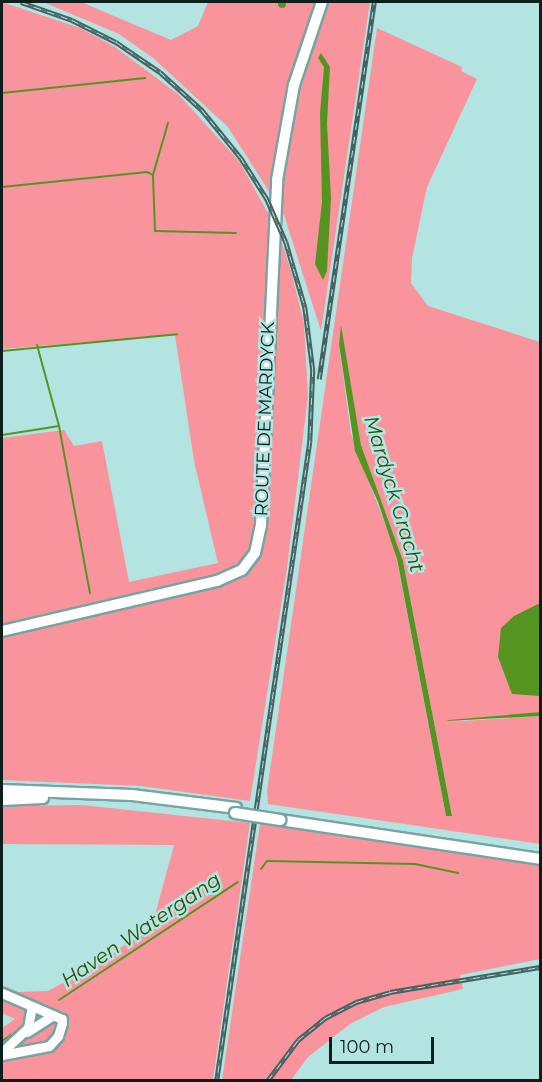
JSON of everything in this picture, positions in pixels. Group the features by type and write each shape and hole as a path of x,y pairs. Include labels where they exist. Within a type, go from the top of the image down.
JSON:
{"main road":[{"name":"ROUTE DE MARDYCK","path":"2,631 217,582 238,572 255,553 261,525 277,180 291,96 320,2"},
{"path":"2,790 125,795 540,852"},
{"path":"2,800 126,800 236,811"},
{"path":"280,817 540,859"}],"street":[{"path":"2,993 57,1017"},
{"path":"2,1053 21,1036 30,1024 32,1006"},
{"path":"21,1036 57,1017"},
{"path":"2,1053 50,1046 60,1033 57,1017"}],"shaded area":[{"path":"2,2 80,28 115,47 178,94 239,161 278,231 291,271 304,323 308,396 287,568 250,801 141,786 2,780 2,438 64,430 74,446 102,441 129,582 218,563 194,461 175,335 2,349"},
{"path":"43,2 81,2 171,40 198,26 208,2 370,2 321,331 284,215 228,127 153,58 119,34"},
{"path":"377,28 462,67 461,71 477,79 427,187 412,258 411,283 428,306 540,342 540,712 447,722 540,716 540,844 268,804 267,791","holes":["341,328 361,445 403,561 452,816 446,816 395,550 351,434 339,344"]},
{"path":"321,53 330,67 327,123 331,198 327,271 323,280 315,264 322,202 320,113 324,67 318,58"},
{"path":"341,325 361,445 403,561 452,816 446,816 397,559 378,502 355,451 339,344"},
{"path":"540,603 540,696 512,694 498,657 501,628 514,616"},
{"path":"540,712 540,716 446,721 449,720"},
{"path":"82,805 250,823 213,1080 2,1080 2,1028 15,1019 2,1013 2,985 18,992 48,991 96,965 152,926 174,845 2,844 2,806"},
{"path":"260,824 540,864 540,959 460,975 463,989 384,1007 350,1024 308,1057 291,1080 222,1080"}],"waterway":[{"path":"2,93 145,78"},
{"path":"168,123 153,175 155,231 236,233"},
{"path":"2,187 147,172 153,175"},
{"path":"2,351 177,334"},
{"path":"37,345 59,426 90,593"},
{"path":"2,435 59,426"},
{"name":"Haven Watergang","path":"261,869 267,861 415,864 458,873"},
{"name":"Haven Watergang","path":"59,1000 238,882"},
{"name":"Haven Watergang","path":"2,1041 11,1035"}],"railway":[{"path":"21,2 72,20 116,42 160,72 202,110 241,158 267,199 286,242 305,307 313,370 310,442 217,1080"},
{"path":"319,379 374,2"},
{"path":"268,1080 298,1040 325,1018 356,1002 390,992 540,967"}],"water label":[{"name":"Mardyck Gracht","path":"394,494"}]}
